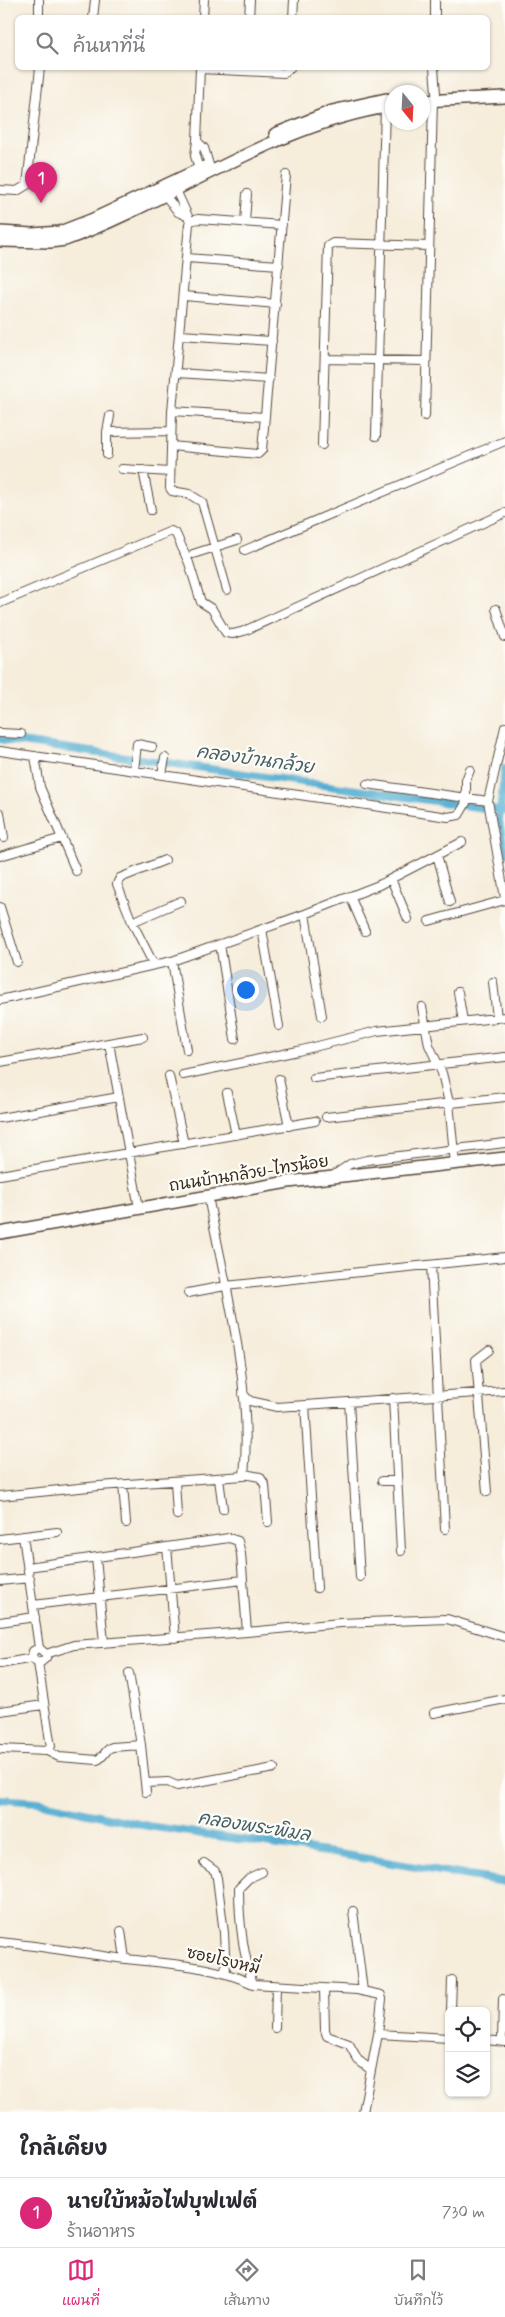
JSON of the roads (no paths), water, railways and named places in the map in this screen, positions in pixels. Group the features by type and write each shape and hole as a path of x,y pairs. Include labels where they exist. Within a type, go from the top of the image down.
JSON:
{"street":[{"path":"39,0 39,15"},
{"path":"93,15 95,0"},
{"path":"203,15 204,0"},
{"path":"249,15 250,0"},
{"path":"293,15 294,0"},
{"path":"435,0 435,15"},
{"path":"0,190 17,191 27,185 40,70"},
{"path":"200,70 195,156 204,167"},
{"path":"256,70 284,73 288,70"},
{"path":"430,87 434,70"},
{"path":"430,97 505,91"},
{"path":"430,97 505,97"},
{"path":"0,232 32,234 60,232 91,220 289,127 332,111 385,105"},
{"path":"0,241 50,242 65,240 166,195 273,142 326,121 385,105"},
{"path":"425,416 432,116 430,106"},
{"path":"376,436 385,121"},
{"path":"171,446 258,454 262,450 286,175"},
{"path":"176,190 189,219 184,296 172,411 171,490 189,494 202,502 227,590"},
{"path":"245,222 247,194"},
{"path":"166,195 178,212 189,219 282,225"},
{"path":"322,445 328,246 333,243 429,246"},
{"path":"187,258 279,265"},
{"path":"184,296 276,304"},
{"path":"180,335 272,341"},
{"path":"325,358 426,361"},
{"path":"177,373 269,379"},
{"path":"172,411 265,416"},
{"path":"107,456 107,432 110,416"},
{"path":"107,432 171,431"},
{"path":"245,550 505,441"},
{"path":"122,469 170,472"},
{"path":"143,470 150,510"},
{"path":"0,592 2,602 171,531 176,534 189,563 201,602 212,609 226,632 233,634 244,631 505,513"},
{"path":"193,554 237,540"},
{"path":"496,609 505,637"},
{"path":"430,921 505,899 488,803 505,727"},
{"path":"0,733 21,734"},
{"path":"134,768 135,747 139,744 152,747"},
{"path":"0,751 134,768 448,817 459,814 466,800 466,780 470,770"},
{"path":"35,756 40,787 76,871"},
{"path":"162,773 165,760"},
{"path":"367,784 488,803"},
{"path":"0,812 4,838"},
{"path":"0,856 62,838"},
{"path":"0,1000 172,961 350,896 391,878 462,842"},
{"path":"436,855 450,902"},
{"path":"154,965 132,922 118,880 165,860"},
{"path":"391,878 408,920"},
{"path":"350,896 365,932"},
{"path":"132,922 182,900"},
{"path":"0,907 17,962"},
{"path":"305,914 322,1016"},
{"path":"262,929 279,1026"},
{"path":"220,944 235,1039"},
{"path":"172,961 188,1050"},
{"path":"183,1075 298,1051 377,1031 501,1017 493,982"},
{"path":"458,992 463,1022"},
{"path":"422,1007 429,1045 438,1064 449,1103 455,1164"},
{"path":"0,1062 143,1037"},
{"path":"109,1043 139,1208"},
{"path":"314,1078 505,1057"},
{"path":"169,1076 184,1144"},
{"path":"279,1079 289,1126"},
{"path":"227,1093 236,1135"},
{"path":"0,1118 119,1097"},
{"path":"326,1117 505,1097"},
{"path":"0,1175 314,1121"},
{"path":"332,1176 350,1164 505,1143"},
{"name":"ถนนบ้านกล้วย-ไทรน้อย","path":"0,1233 332,1176 505,1158"},
{"path":"208,1196 243,1394 246,1449 244,1474"},
{"path":"188,1293 225,1286 505,1257"},
{"path":"431,1265 445,1529"},
{"path":"487,1492 476,1360 489,1350"},
{"path":"243,1394 250,1401 277,1407 505,1391"},
{"path":"393,1398 401,1552"},
{"path":"349,1402 360,1577"},
{"path":"305,1405 317,1588"},
{"path":"0,1496 123,1484 236,1478 244,1474 260,1477 265,1485 268,1522"},
{"path":"219,1479 223,1509"},
{"path":"382,1481 397,1481"},
{"path":"175,1482 177,1515"},
{"path":"123,1484 126,1523"},
{"path":"0,1539 57,1532"},
{"path":"23,1536 39,1648 46,1654"},
{"path":"28,1567 229,1538 238,1541 247,1632"},
{"path":"166,1547 175,1638"},
{"path":"96,1558 104,1643"},
{"path":"0,1582 30,1578"},
{"path":"33,1605 243,1580"},
{"path":"0,1622 35,1618"},
{"path":"46,1654 74,1645 340,1623 447,1619 505,1637"},
{"path":"39,1648 33,1652 51,1746 47,1751"},
{"path":"0,1664 45,1660 46,1654"},
{"path":"129,1673 146,1792"},
{"path":"434,1713 505,1699"},
{"path":"0,1711 44,1705"},
{"path":"0,1749 47,1751 59,1757 97,1760 102,1758 108,1748 140,1745"},
{"path":"145,1783 168,1782 177,1786 274,1768"},
{"path":"204,1863 215,1871 217,1878 224,1933 226,1974"},
{"path":"253,1984 245,1950 239,1907 239,1888 249,1878 262,1872"},
{"path":"354,1911 363,1991"},
{"path":"121,1931 125,1959"},
{"name":"ซอยโรงหมี่","path":"0,1942 125,1959 195,1966 226,1974 253,1984 363,1991 381,1995 379,2034 363,2112"},
{"path":"451,2007 452,1980"},
{"path":"275,2028 276,1986"},
{"path":"324,1989 325,2030 327,2036 349,2044 358,2060 371,2070"},
{"path":"490,2040 503,2042 504,1999"},
{"path":"379,2034 445,2038"}],"waterway":[{"name":"คลองบ้านกล้วย","path":"0,739 505,811"},
{"name":"คลองบ้านกล้วย","path":"505,768 499,821 505,854"},
{"name":"คลองพระพิมล","path":"0,1799 38,1802 148,1826 333,1853 505,1882"}],"place":[{"name":"นายใบ้หม้อไฟบุฟเฟต์","path":"41,203"}]}
